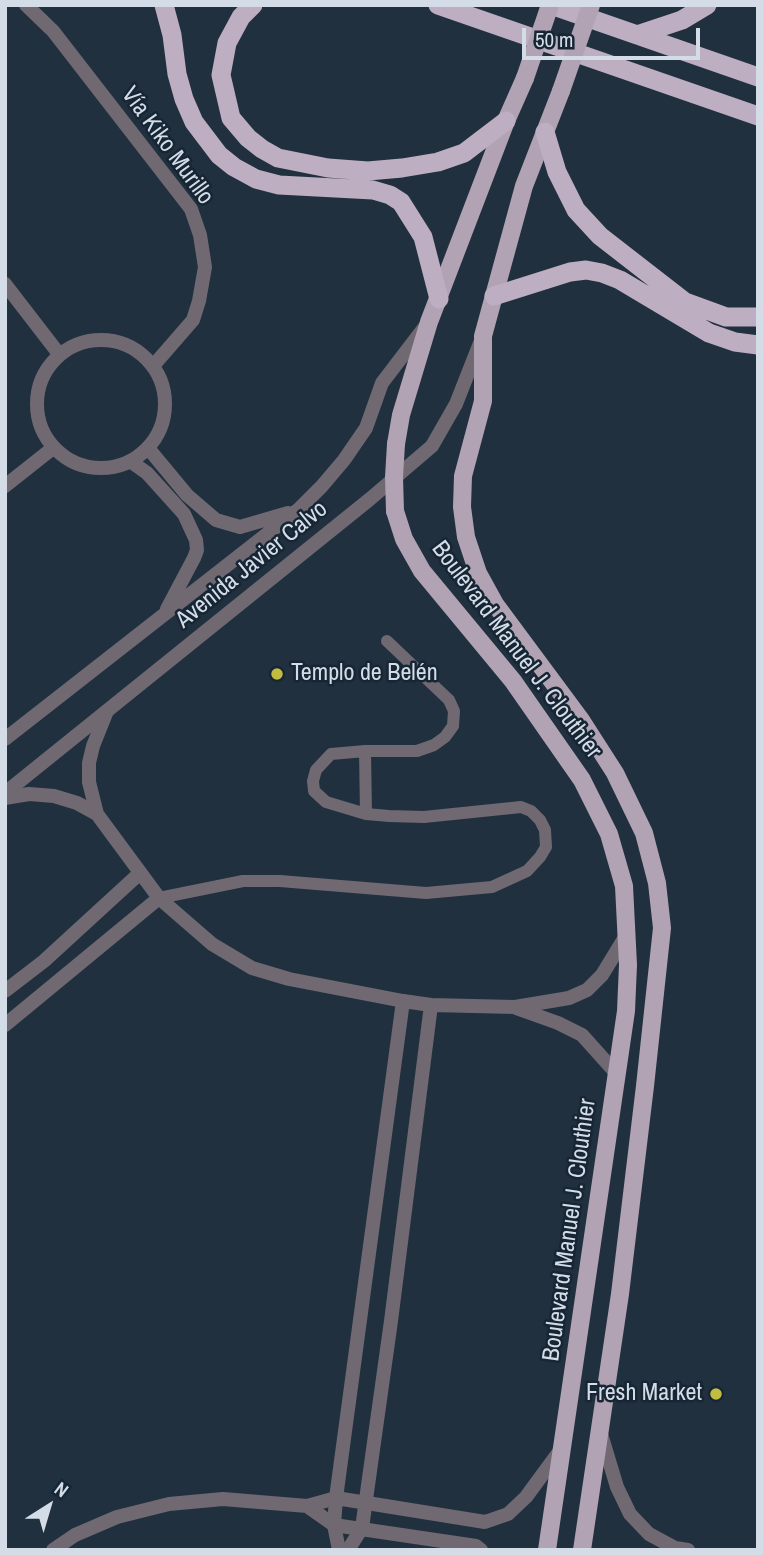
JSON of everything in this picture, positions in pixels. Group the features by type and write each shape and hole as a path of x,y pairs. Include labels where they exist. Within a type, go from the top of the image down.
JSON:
{"highway":[{"path":"164,5 184,99 194,122 219,155 256,179 279,185 373,190 390,195 401,202 423,237 439,299"},
{"path":"253,5 241,17 226,43 221,75 232,118 248,138 278,158 328,168 368,171 401,169 438,162 464,153 506,121"},
{"path":"438,5 758,116"},
{"path":"550,5 758,77"},
{"path":"637,35 682,20 707,5"},
{"path":"545,132 557,172 576,210 600,236 685,302 726,317 758,317"},
{"path":"495,296 570,272 586,270 620,279 709,333 735,342 758,345"}],"main road":[{"name":"Boulevard Manuel J. Clouthier","path":"547,1550 626,1011 628,933 624,886 609,834 582,780 513,681 422,571 404,539 395,511 394,477 401,415 429,322 525,78 550,5"},
{"name":"Boulevard Manuel J. Clouthier","path":"582,1550 624,1268 663,928 657,883 644,833 615,773 581,720 495,604 478,573 466,537 462,506 463,476 484,401 483,336 524,186 561,91 590,5"}],"street":[{"name":"Vía Kiko Murillo","path":"26,5 53,31 191,209 200,235 205,267 199,301 192,320 153,366"},
{"path":"5,284 59,354"},
{"name":"Avenida Javier Calvo","path":"5,739 299,509 344,460 366,428 383,383 429,322"},
{"name":"Avenida Javier Calvo","path":"5,795 432,446 456,404 483,336"},
{"path":"98,340 119,342 138,352 153,366 163,390 164,417 148,448 130,461 111,468 89,467 70,461 53,448 41,430 36,410 37,389 45,370 59,354 78,344 98,340"},
{"path":"5,486 53,448"},
{"path":"148,448 187,495 216,520 240,527 299,509"},
{"path":"130,461 147,473 176,504 184,514 196,540 194,558 165,615"},
{"path":"107,711 89,764 89,782 97,814 159,898 212,944 252,968 289,979 403,1001 515,1007 558,1000 587,990 601,975 628,933"},
{"path":"5,795 54,796 77,803 97,814"},
{"path":"5,991 44,961 140,873"},
{"path":"5,1025 159,898"},
{"path":"339,1550 334,1525 336,1498 403,1001"},
{"path":"348,1550 362,1528 431,1004"},
{"path":"515,1007 582,1035 617,1074"},
{"path":"600,1430 617,1487 630,1514 649,1534 675,1548 688,1550"},
{"path":"54,1550 75,1535 117,1517 169,1504 223,1499 307,1506 336,1498 485,1522 509,1514 526,1497 563,1446"},
{"path":"307,1506 334,1525 476,1546 481,1550"}],"lane":[{"path":"159,898 243,881 280,881 426,893 492,887 527,870 546,847 545,830 531,811 521,807 424,817 366,814 326,802 314,791 316,770 331,754 417,751 434,745 445,737 453,726 454,711 449,699 387,641"},
{"path":"365,751 366,814"}],"place":[{"name":"Templo de Belén","path":"277,674"},
{"name":"Fresh Market","path":"716,1394"}]}
